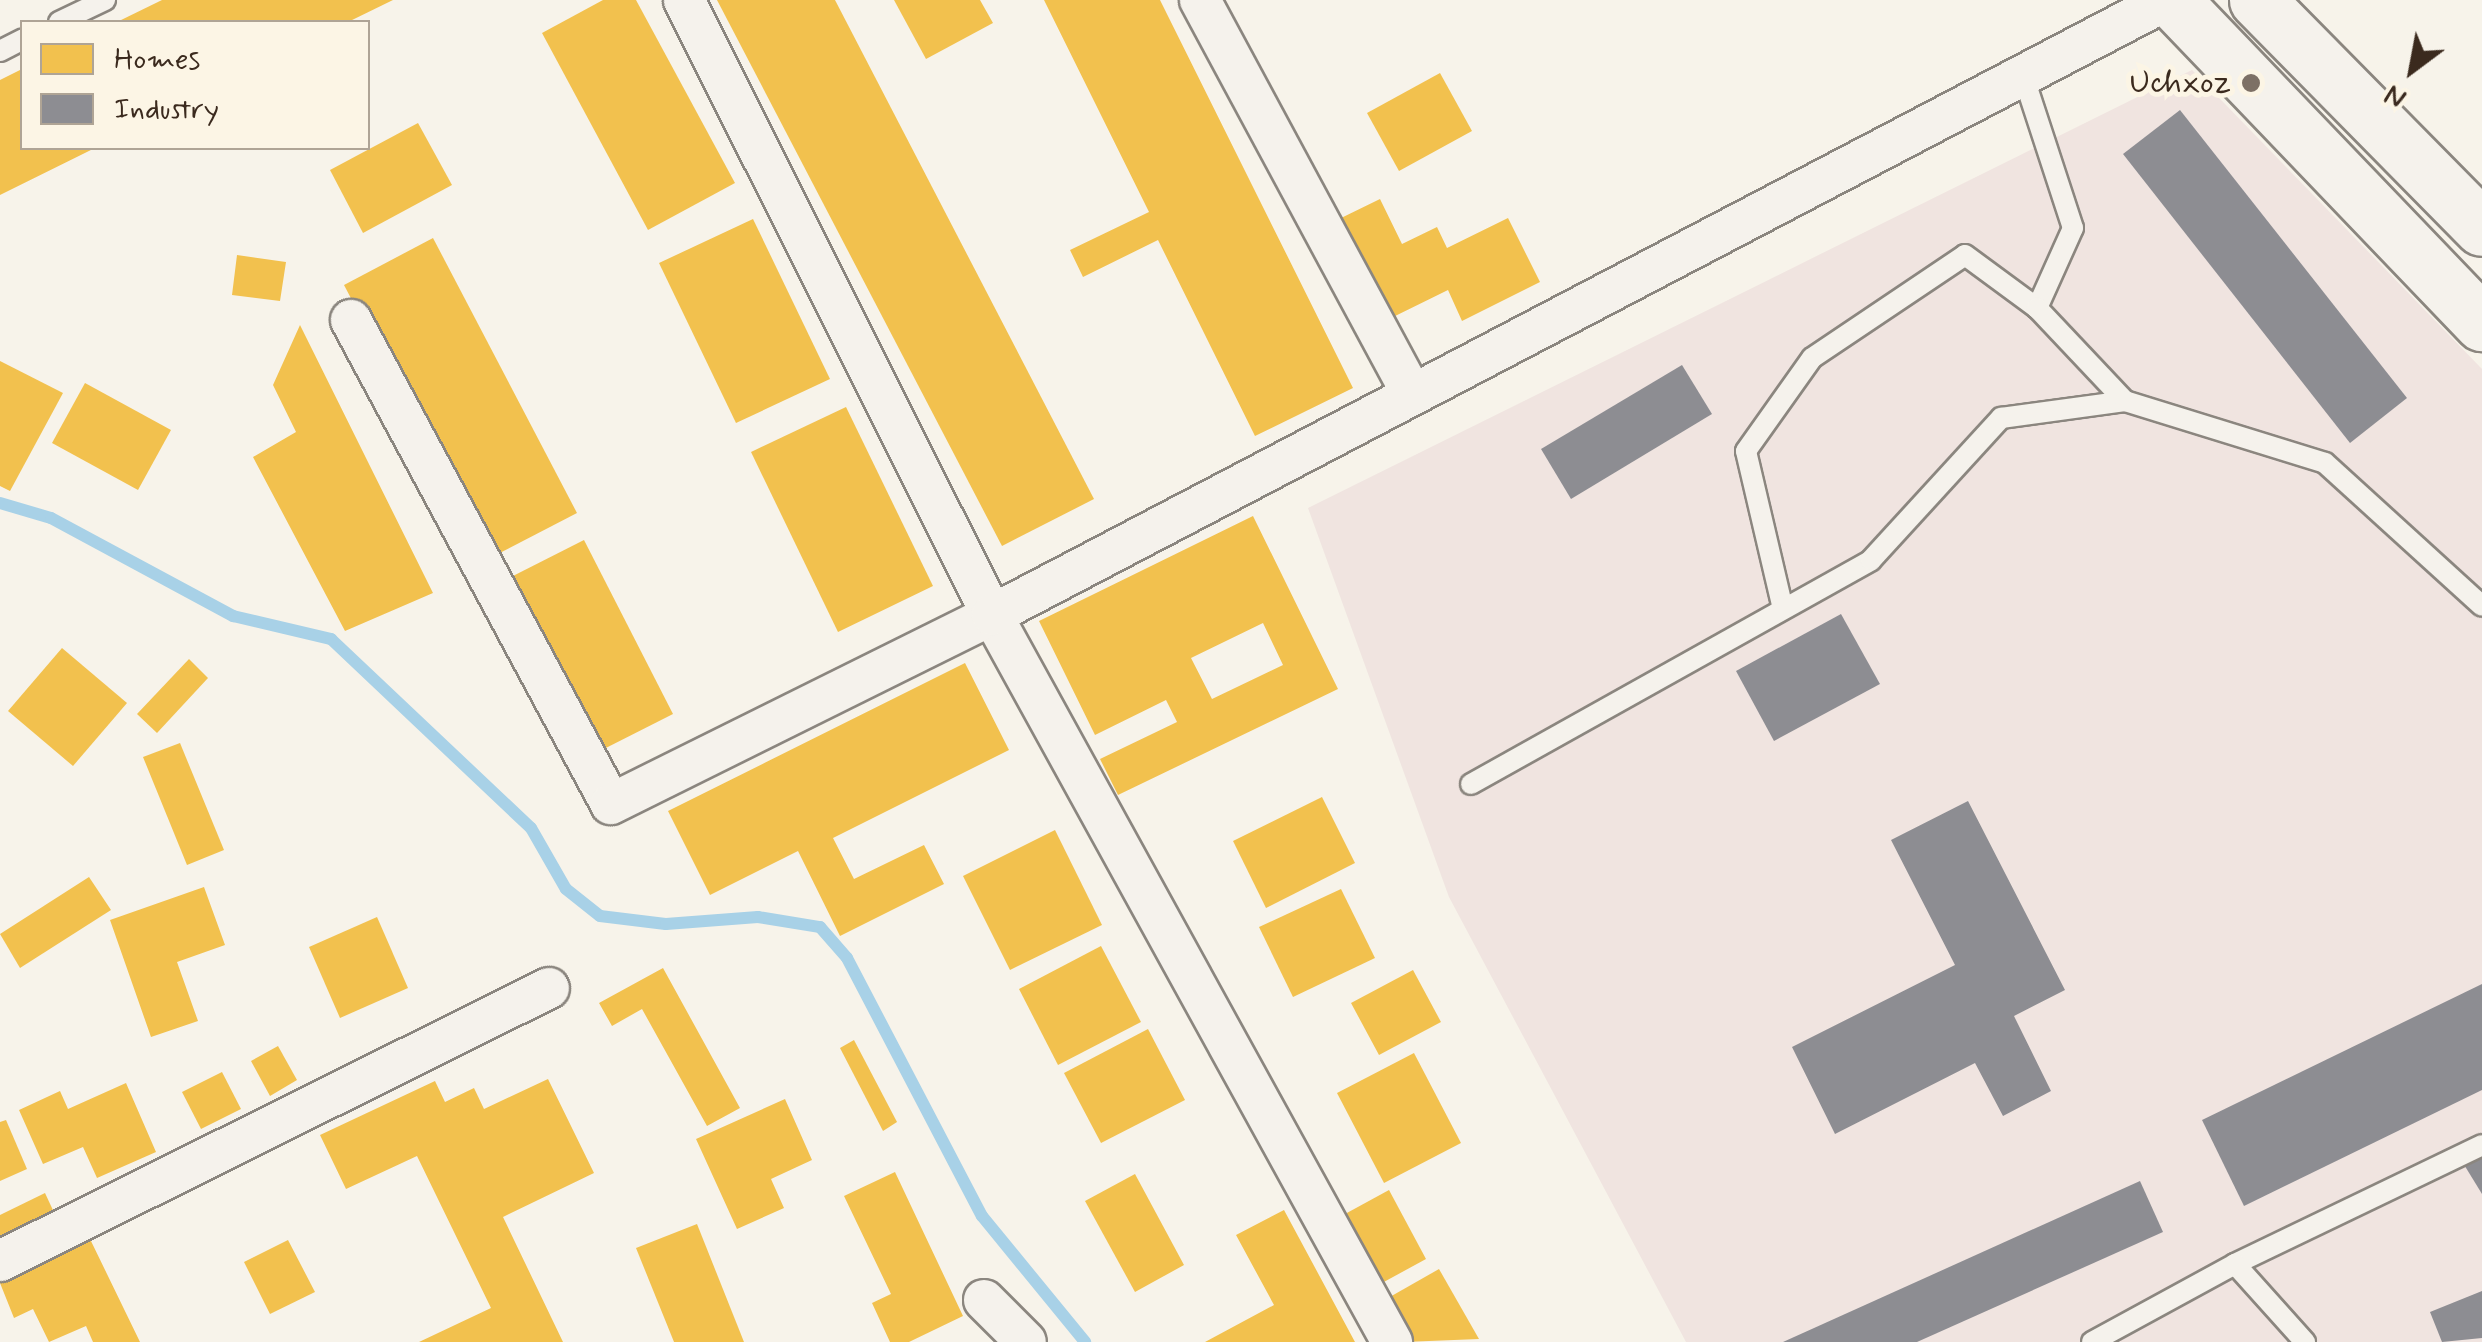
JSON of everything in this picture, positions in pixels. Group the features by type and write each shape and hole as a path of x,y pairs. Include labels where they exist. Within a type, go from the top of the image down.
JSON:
{"main road":[{"path":"2170,0 2482,322"},
{"path":"2257,0 2482,228"}],"street":[{"path":"684,0 992,615 1392,1342"},
{"path":"1200,0 1412,393"},
{"path":"351,320 611,804 992,615 2170,0"},
{"path":"0,1261 549,988"},
{"path":"984,1300 1026,1342"}],"lane":[{"path":"63,20 105,0"},
{"path":"2024,75 2073,228 2037,308"},
{"path":"1782,610 1746,451 1812,358 1965,255 2037,308 2125,402"},
{"path":"1471,784 1871,560 2002,418 2125,402 2325,463 2482,606"},
{"path":"2092,1342 2235,1264 2482,1145"},
{"path":"2235,1264 2306,1342"}],"shaded area":[{"path":"2192,70 2482,369 2482,1342 1686,1342 1449,897 1308,508"}],"building: Homes":[{"path":"162,0 393,0 352,20 121,20"},
{"path":"603,0 636,0 735,183 648,230 542,33"},
{"path":"717,0 835,0 1094,499 1002,546"},
{"path":"894,0 980,0 993,23 926,59"},
{"path":"1044,0 1160,0 1353,388 1255,436 1158,240 1083,277 1070,250 1149,212"},
{"path":"20,70 20,150 91,150 0,195 0,80"},
{"path":"1440,73 1472,131 1399,171 1367,113"},
{"path":"418,123 452,185 363,233 330,170"},
{"path":"1380,199 1402,244 1437,227 1447,248 1508,218 1540,282 1462,321 1448,290 1387,320 1337,220"},
{"path":"753,219 830,379 736,423 659,263"},
{"path":"433,238 577,513 488,559 344,285"},
{"path":"237,255 286,262 280,301 232,295"},
{"path":"300,325 433,593 345,631 253,457 296,432 273,385"},
{"path":"0,361 63,393 10,491 0,486"},
{"path":"85,383 171,430 138,490 52,443"},
{"path":"846,407 933,586 838,632 751,452"},
{"path":"1253,516 1338,689 1118,795 1100,759 1177,722 1166,700 1095,735 1039,621","holes":["1263,623 1283,665 1212,699 1191,658"]},
{"path":"584,540 673,714 592,755 503,581"},
{"path":"62,648 127,703 73,766 8,711"},
{"path":"189,659 208,678 157,733 137,714"},
{"path":"965,663 1009,750 833,838 854,879 924,845 944,884 840,936 798,851 710,895 668,811"},
{"path":"180,743 224,850 187,865 143,757"},
{"path":"1322,797 1355,863 1266,908 1233,841"},
{"path":"1055,830 1102,925 1010,970 963,876"},
{"path":"89,877 111,910 20,968 0,934"},
{"path":"204,887 225,945 177,962 198,1021 151,1037 110,920"},
{"path":"1341,889 1375,958 1293,997 1259,927"},
{"path":"377,917 408,988 340,1018 309,947"},
{"path":"1101,946 1141,1022 1058,1065 1019,989"},
{"path":"663,968 740,1108 707,1126 642,1009 612,1026 599,1003"},
{"path":"1413,970 1441,1022 1379,1055 1351,1003"},
{"path":"1148,1029 1185,1100 1101,1143 1064,1073"},
{"path":"854,1040 897,1122 883,1131 840,1048"},
{"path":"278,1046 297,1080 270,1096 251,1061"},
{"path":"1414,1053 1461,1143 1384,1183 1337,1093"},
{"path":"222,1072 241,1109 201,1129 182,1092"},
{"path":"548,1079 594,1173 503,1217 563,1342 419,1342 491,1308 417,1156 346,1189 320,1135 435,1081 445,1102 474,1088 484,1109"},
{"path":"126,1083 156,1152 97,1178 83,1147 43,1164 19,1110 60,1091 68,1109"},
{"path":"785,1099 812,1160 771,1179 784,1208 737,1229 696,1139"},
{"path":"6,1120 27,1169 0,1181 0,1122"},
{"path":"895,1172 963,1316 909,1342 890,1342 872,1303 891,1294 844,1196"},
{"path":"1135,1174 1184,1265 1135,1292 1085,1201"},
{"path":"1389,1190 1426,1259 1371,1289 1334,1220"},
{"path":"45,1193 58,1221 0,1249 0,1215"},
{"path":"1284,1210 1355,1342 1205,1342 1274,1305 1236,1235"},
{"path":"697,1224 744,1342 674,1342 636,1248"},
{"path":"90,1239 140,1342 93,1342 86,1326 49,1342 33,1309 14,1318 0,1283"},
{"path":"288,1240 315,1292 270,1314 244,1262"},
{"path":"1439,1269 1479,1339 1404,1342 1381,1302"}],"building: Industry":[{"path":"2180,110 2407,398 2350,443 2123,154"},
{"path":"1682,365 1712,414 1571,499 1541,449"},
{"path":"1841,614 1880,684 1774,741 1736,671"},
{"path":"1968,801 2065,990 2014,1016 2051,1091 2003,1116 1975,1063 1835,1134 1792,1047 1955,965 1891,840"},
{"path":"2482,984 2482,1090 2244,1206 2202,1120"},
{"path":"2482,1151 2482,1194 2463,1163"},
{"path":"2140,1181 2163,1232 1917,1342 1783,1342"},
{"path":"2482,1291 2482,1338 2442,1342 2430,1312"}],"waterway":[{"path":"0,503 51,518 233,616 331,639 531,828 566,889 600,916 666,924 758,917 820,927 847,958 982,1216 1085,1342"}],"place":[{"name":"Uchxoz","path":"2251,83"}]}
